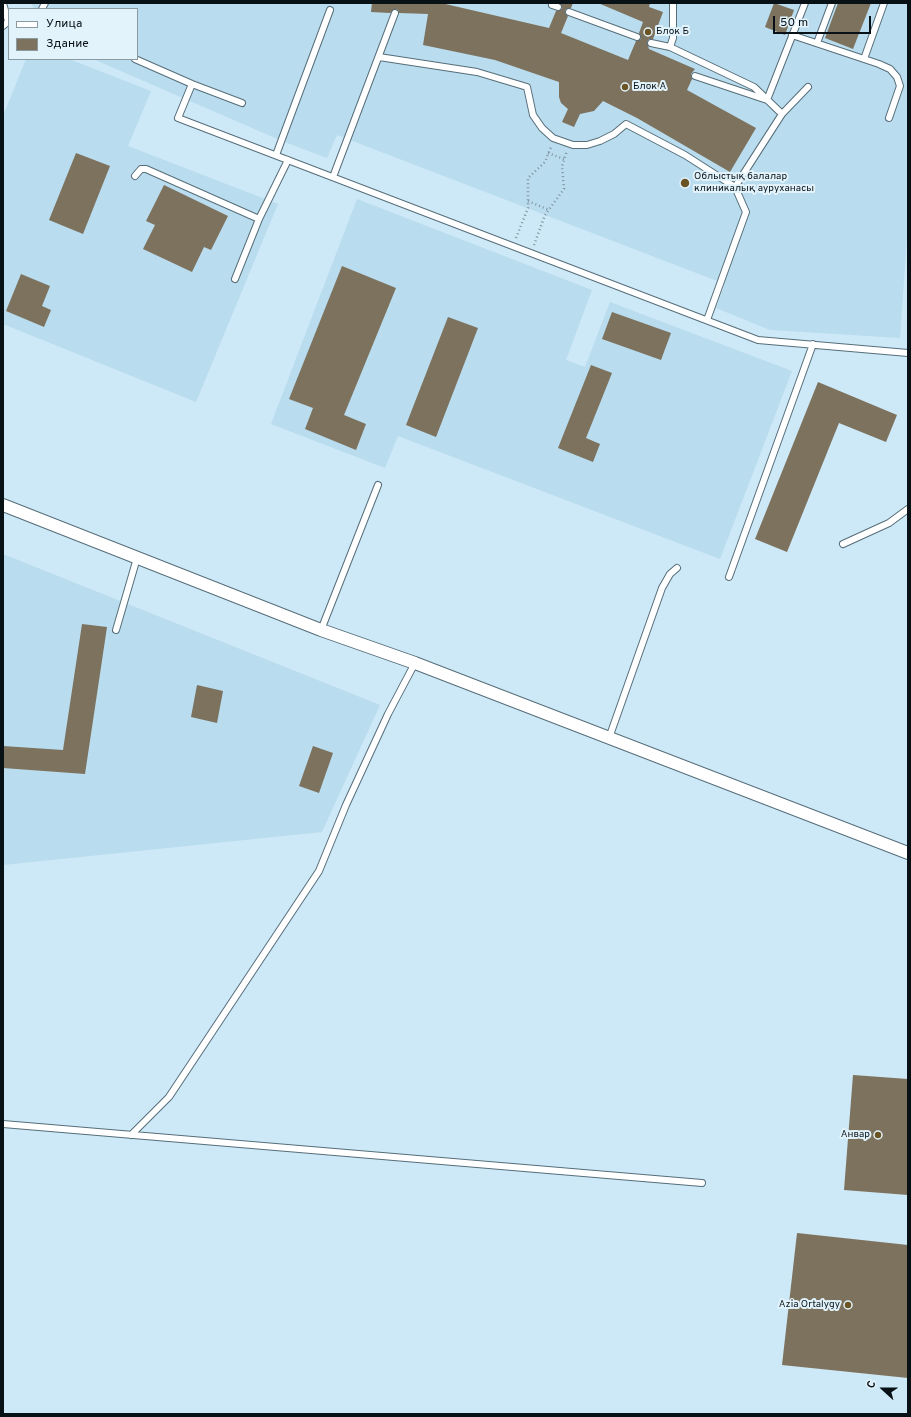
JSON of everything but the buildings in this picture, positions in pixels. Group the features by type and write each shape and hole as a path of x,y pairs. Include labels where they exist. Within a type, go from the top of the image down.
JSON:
{"street":[{"path":"3,505 321,630 415,664 908,853"}],"lane":[{"path":"3,3 8,21 3,26"},
{"path":"670,47 673,38 673,3"},
{"path":"766,100 804,3"},
{"path":"817,43 832,3"},
{"path":"864,59 884,3"},
{"path":"276,155 330,10"},
{"path":"569,12 637,37"},
{"path":"333,177 395,13"},
{"path":"792,35 890,69 897,77 900,86 889,118"},
{"path":"651,43 670,47 754,87 782,114"},
{"path":"379,57 477,72 527,87 533,115 542,128 554,138 570,144 586,145 600,141 614,134 626,124 685,155 735,187 746,212 707,320"},
{"path":"137,60 192,84 242,103"},
{"path":"695,76 766,100"},
{"path":"192,84 178,118 758,340 908,353"},
{"path":"735,187 782,114 808,87"},
{"path":"235,279 259,219 288,160"},
{"path":"135,176 141,169 146,169 259,219"},
{"path":"729,577 813,344"},
{"path":"321,630 378,485"},
{"path":"843,544 889,523 908,509"},
{"path":"116,630 137,558"},
{"path":"609,738 662,588 670,574 677,568"},
{"path":"131,1135 169,1097 319,870 346,805 388,714 415,664"},
{"path":"3,1124 702,1183"}],"path":[{"path":"513,246 528,208 528,178 544,162 554,138"},
{"path":"531,253 545,215 564,189 562,166 570,144"},
{"path":"548,153 564,159"},
{"path":"528,201 549,210"}],"shaded area":[{"name":"Облыстық балалар клиникалық ауруханасы","path":"31,3 908,3 908,223 900,338 770,330 716,308 725,284 337,135 327,158 282,141 95,60 138,60 138,8 34,8"},
{"path":"26,60 72,60 151,91 128,146 278,204 196,402 3,324 3,116"},
{"path":"357,199 592,290 566,360 585,367 610,302 792,371 720,559 398,436 385,468 271,424"},
{"path":"3,554 380,705 322,832 3,865"}],"place":[{"name":"Блок Б","path":"648,32"},
{"name":"Блок А","path":"625,87"},
{"name":"Облыстық балалар клиникалық ауруханасы","path":"685,183"},
{"name":"Анвар","path":"878,1135"},
{"name":"Azia Ortalygy","path":"848,1305"}]}
